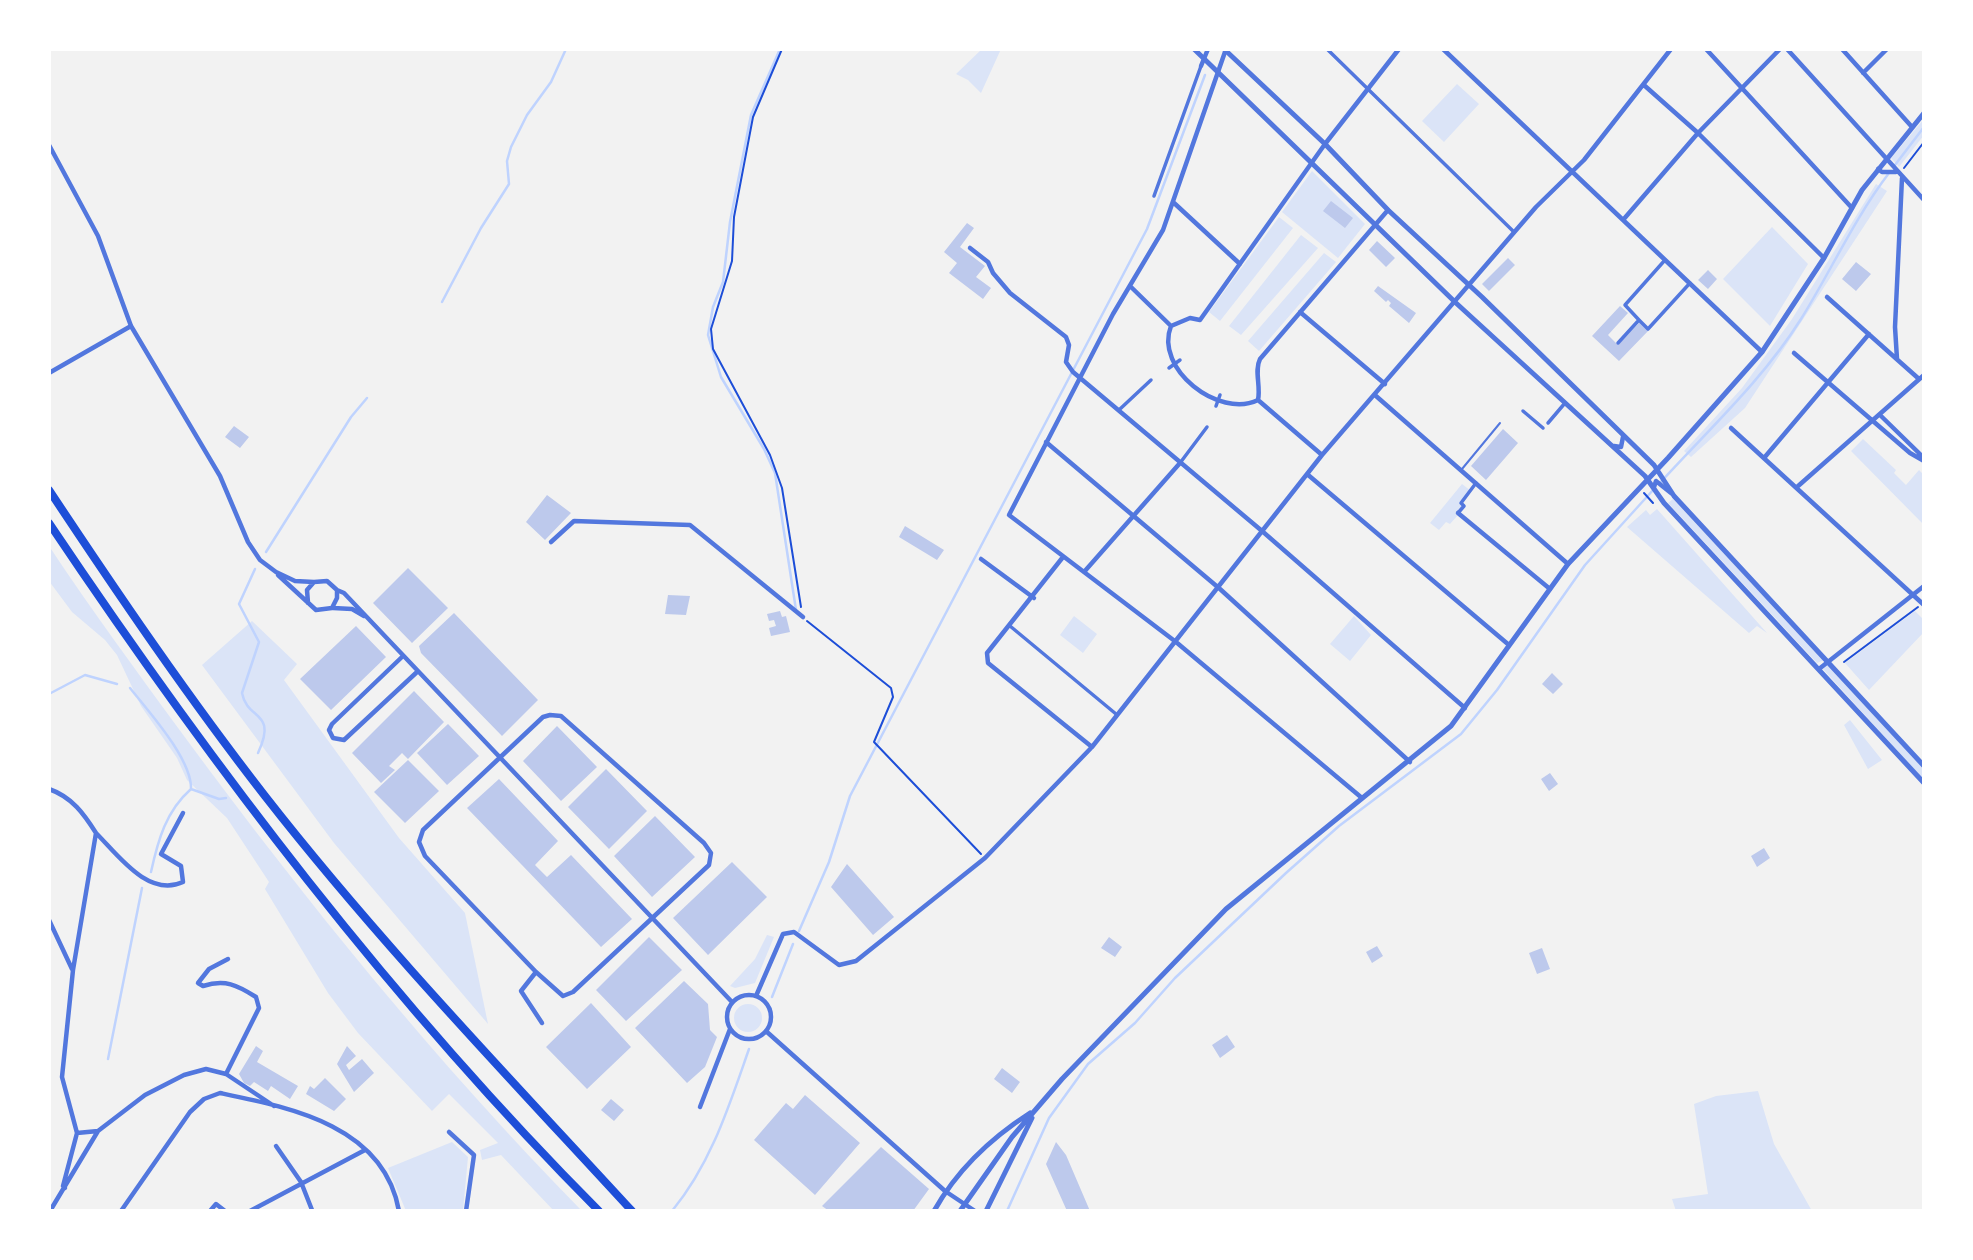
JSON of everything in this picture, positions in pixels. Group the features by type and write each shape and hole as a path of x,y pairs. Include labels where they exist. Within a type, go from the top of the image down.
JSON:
{"highway":[{"path":"49,489 150,639 265,796 410,970 632,1211"},
{"path":"49,523 141,659 245,798 368,954 534,1145 599,1211"}],"street":[{"path":"1194,49 1456,303 1652,482 1662,501"},
{"path":"1154,196 1208,49"},
{"path":"1362,798 1176,642 1009,515 1080,377 1163,230 1225,49 1325,144 1388,210 1471,286 1622,434 1658,470 1672,493"},
{"path":"1327,49 1514,232"},
{"path":"1258,400 1241,405 1218,400 1190,384 1167,336 1171,326 1190,318 1200,320 1325,144 1399,49"},
{"path":"1443,49 1762,352"},
{"path":"756,996 783,934 794,932 839,965 846,965 856,961 985,858 1092,747 1116,714 1220,589 1322,455 1471,286 1514,232 1573,172 1645,86 1671,49"},
{"path":"1706,49 1852,208"},
{"path":"1623,220 1698,133 1780,49"},
{"path":"1787,49 1924,200"},
{"path":"1842,49 1912,127"},
{"path":"1863,73 1887,49"},
{"path":"1645,86 1698,133 1824,258"},
{"path":"960,1211 975,1187 1036,1109 1226,909 1362,798 1432,745 1466,709 1568,564 1652,482 1658,470 1762,352 1824,258 1878,168 1924,113"},
{"path":"49,145 98,236 131,326 220,476 248,542 260,560 319,611 332,608 352,609 368,619"},
{"path":"1878,168 1882,172 1891,170 1901,175"},
{"path":"1897,359 1895,327 1901,175"},
{"path":"1173,202 1240,264"},
{"path":"1258,400 1261,385 1257,365 1260,359 1388,210"},
{"path":"970,248 988,262 993,273 1010,293 1066,337 1069,345 1066,362 1080,377 1466,709"},
{"path":"1665,260 1625,306 1648,329 1690,284"},
{"path":"1130,286 1171,326"},
{"path":"1828,297 1919,379"},
{"path":"1300,312 1385,384"},
{"path":"1618,342 1639,320"},
{"path":"49,373 131,326"},
{"path":"1764,458 1869,334"},
{"path":"1794,353 1828,384 1924,460"},
{"path":"1169,368 1178,361"},
{"path":"1797,488 1924,375"},
{"path":"1120,409 1151,380"},
{"path":"1376,396 1568,564"},
{"path":"1258,400 1322,455"},
{"path":"1548,423 1566,403"},
{"path":"1524,411 1543,428"},
{"path":"1880,415 1924,460"},
{"path":"1084,572 1180,463 1207,427"},
{"path":"1731,428 1923,604"},
{"path":"1610,444 1621,447 1625,441 1622,434"},
{"path":"1046,442 1220,589 1410,762"},
{"path":"1307,474 1509,645"},
{"path":"1652,482 1672,493 1924,766"},
{"path":"1652,482 1662,501 1924,783"},
{"path":"1476,483 1461,503 1464,506 1458,513 1550,589"},
{"path":"551,542 574,521 690,525 803,617"},
{"path":"1063,557 1034,598 987,653 989,663 1092,747"},
{"path":"981,559 1034,598"},
{"path":"275,572 295,581 327,581 344,593 732,1002"},
{"path":"308,603 307,590 314,582"},
{"path":"1819,668 1924,586"},
{"path":"332,608 337,598 337,590"},
{"path":"1010,626 1116,714"},
{"path":"403,656 332,724 329,730 333,738 344,740 417,672"},
{"path":"561,716 704,843 710,853 709,865 653,917 573,992 563,996 536,972 425,856 419,842 423,830 543,717 561,716"},
{"path":"49,789 63,794 83,813 96,833 146,881 176,885 183,881 181,866 161,854 183,813"},
{"path":"65,1188 63,1185 78,1133 62,1077 73,970 96,833"},
{"path":"49,920 73,970"},
{"path":"226,1074 260,1008 256,997 227,983 221,981 203,986 198,983 209,969 228,959"},
{"path":"536,972 523,985 521,992 542,1023"},
{"path":"700,1107 730,1029 727,1013 732,1002 745,995 756,996 770,1009 771,1025 759,1038 747,1040 738,1037 730,1029"},
{"path":"767,1032 945,1191 975,1211"},
{"path":"50,1211 98,1131 145,1095 184,1075 206,1069 226,1074 277,1108"},
{"path":"121,1211 190,1112 204,1099 220,1093 320,1118 365,1150 385,1171 396,1194 399,1211"},
{"path":"934,1211 945,1191 1002,1131 1036,1109"},
{"path":"986,1211 1036,1109"},
{"path":"78,1133 98,1131"},
{"path":"449,1132 474,1155 466,1211"},
{"path":"276,1146 301,1182 311,1211"},
{"path":"250,1211 365,1150"},
{"path":"70,1160 81,1163"},
{"path":"210,1211 216,1204 225,1211"}],"lane":[{"path":"1461,470 1500,423"}],"path":[{"path":"782,49 753,117 734,217 732,261 711,328 713,349 770,455 782,488 803,617 891,688 893,697 874,742 985,858"},
{"path":"1901,175 1924,142"},
{"path":"1643,492 1652,502"},
{"path":"1844,662 1923,604"}],"shaded area":[{"path":"982,49 1001,49 981,93 968,80 956,74"},
{"path":"1457,84 1479,104 1444,142 1422,121"},
{"path":"1924,119 1924,135 1899,167 1891,158"},
{"path":"1312,171 1365,224 1338,258 1282,212"},
{"path":"1876,184 1887,191 1745,408 1691,457 1684,451 1742,388 1792,319"},
{"path":"1279,217 1293,228 1220,321 1209,312"},
{"path":"1772,227 1808,264 1770,326 1723,279"},
{"path":"1301,235 1318,248 1241,335 1229,326"},
{"path":"1324,253 1336,262 1259,351 1248,341"},
{"path":"1863,439 1896,470 1894,473 1906,485 1919,470 1924,475 1924,525 1851,451"},
{"path":"1462,484 1471,491 1463,503 1466,506 1450,524 1446,522 1439,530 1430,523"},
{"path":"1673,499 1824,660 1817,663 1668,503"},
{"path":"1657,509 1767,633 1757,626 1749,633 1627,527 1646,510 1650,515"},
{"path":"49,546 184,736 326,921 476,1098 582,1211 554,1211 501,1155 482,1160 480,1150 498,1143 449,1094 432,1111 358,1033 328,993 265,889 269,882 227,818 187,780 177,758 141,706 117,655 105,640 72,612 49,581"},
{"path":"1915,611 1924,620 1924,632 1869,690 1845,663"},
{"path":"1074,616 1097,634 1083,653 1060,635"},
{"path":"1354,616 1371,635 1350,661 1330,644"},
{"path":"252,621 297,664 284,680 399,838 465,913 488,1024 334,843 202,665"},
{"path":"1829,664 1924,770 1924,780 1823,669"},
{"path":"1850,720 1882,760 1868,769 1844,725"},
{"path":"767,935 774,937 755,983 735,988 730,986 755,959"},
{"path":"748,1004 758,1008 762,1018 758,1028 748,1032 738,1028 734,1018 738,1008"},
{"path":"1758,1091 1774,1144 1812,1211 1676,1211 1672,1199 1708,1194 1694,1104 1716,1096"},
{"path":"452,1142 468,1157 463,1211 406,1211 388,1168"}],"building":[{"path":"1331,201 1353,218 1345,228 1323,211"},
{"path":"967,223 974,228 960,247 985,266 976,277 991,288 983,299 949,273 957,263 944,252"},
{"path":"1377,241 1395,258 1386,267 1369,250"},
{"path":"1508,258 1515,265 1489,291 1482,284"},
{"path":"1856,262 1871,274 1856,291 1842,279"},
{"path":"1708,270 1717,279 1708,289 1698,280"},
{"path":"1378,286 1416,313 1409,323 1389,306 1391,303 1388,300 1386,302 1374,291"},
{"path":"1620,306 1628,313 1608,335 1618,345 1640,322 1649,330 1619,361 1592,336"},
{"path":"234,426 249,437 240,448 225,437"},
{"path":"1503,429 1518,443 1486,480 1471,466"},
{"path":"547,495 571,513 545,540 526,522"},
{"path":"905,526 944,550 937,560 899,537"},
{"path":"408,568 448,608 412,643 373,603"},
{"path":"668,595 690,596 686,615 665,614"},
{"path":"780,611 782,617 786,616 790,632 771,636 769,628 776,626 774,620 769,621 767,614"},
{"path":"454,613 538,700 502,736 421,653 419,646"},
{"path":"356,626 386,657 331,710 300,679"},
{"path":"1552,673 1563,684 1553,694 1542,684"},
{"path":"414,691 444,722 408,759 402,753 389,766 395,770 381,783 352,753"},
{"path":"448,724 479,756 447,785 417,753"},
{"path":"557,726 597,767 561,801 523,761"},
{"path":"408,760 439,791 405,823 374,792"},
{"path":"606,769 647,811 609,849 568,807"},
{"path":"1550,773 1558,784 1549,791 1541,779"},
{"path":"499,779 558,841 535,865 547,877 571,855 632,919 601,947 467,808"},
{"path":"655,816 695,857 652,897 614,856"},
{"path":"1764,848 1770,858 1757,867 1751,856"},
{"path":"732,862 767,897 708,955 673,918"},
{"path":"847,864 894,917 873,935 831,887"},
{"path":"649,937 682,970 626,1021 596,990"},
{"path":"1109,937 1122,947 1115,957 1101,948"},
{"path":"1377,946 1383,956 1372,963 1366,952"},
{"path":"1542,948 1550,969 1537,974 1529,953"},
{"path":"684,981 708,1004 710,1030 717,1037 705,1067 687,1083 635,1028"},
{"path":"591,1003 631,1047 587,1089 546,1047"},
{"path":"1227,1035 1235,1047 1220,1058 1212,1045"},
{"path":"256,1046 263,1051 257,1062 298,1086 290,1099 271,1086 268,1091 254,1082 250,1086 244,1083 239,1074"},
{"path":"347,1046 356,1056 346,1065 349,1070 362,1059 374,1073 354,1092 337,1064"},
{"path":"1002,1068 1020,1082 1012,1093 994,1079"},
{"path":"325,1078 346,1099 334,1111 306,1094 310,1086 314,1089"},
{"path":"805,1095 860,1143 815,1195 754,1140 786,1103 793,1109"},
{"path":"611,1099 624,1110 614,1121 601,1110"},
{"path":"1056,1142 1066,1155 1090,1211 1067,1211 1046,1164"},
{"path":"881,1147 929,1189 913,1211 829,1211 822,1206"}],"waterway":[{"path":"442,302 481,228 509,184 507,161 511,147 527,115 551,82 566,49"},
{"path":"780,49 751,115 730,222 723,282 713,307 708,335 721,377 764,449 775,473 796,610"},
{"path":"799,931 829,862 850,796 1147,229 1205,75"},
{"path":"1895,165 1924,127"},
{"path":"1659,484 1752,384 1786,342 1865,208 1889,173"},
{"path":"266,552 351,417 367,398"},
{"path":"1007,1211 1049,1118 1088,1064 1135,1023 1175,978 1339,826 1461,734 1497,690 1585,565 1654,489"},
{"path":"255,569 239,604 259,642 242,693 245,702 259,717 265,729 258,753"},
{"path":"49,694 85,675 117,684"},
{"path":"130,688 177,750 189,777 191,789"},
{"path":"151,872 169,816 191,789 219,799 226,798"},
{"path":"108,1059 142,888"},
{"path":"772,997 793,944"},
{"path":"672,1211 686,1193 708,1154 749,1049"}]}
